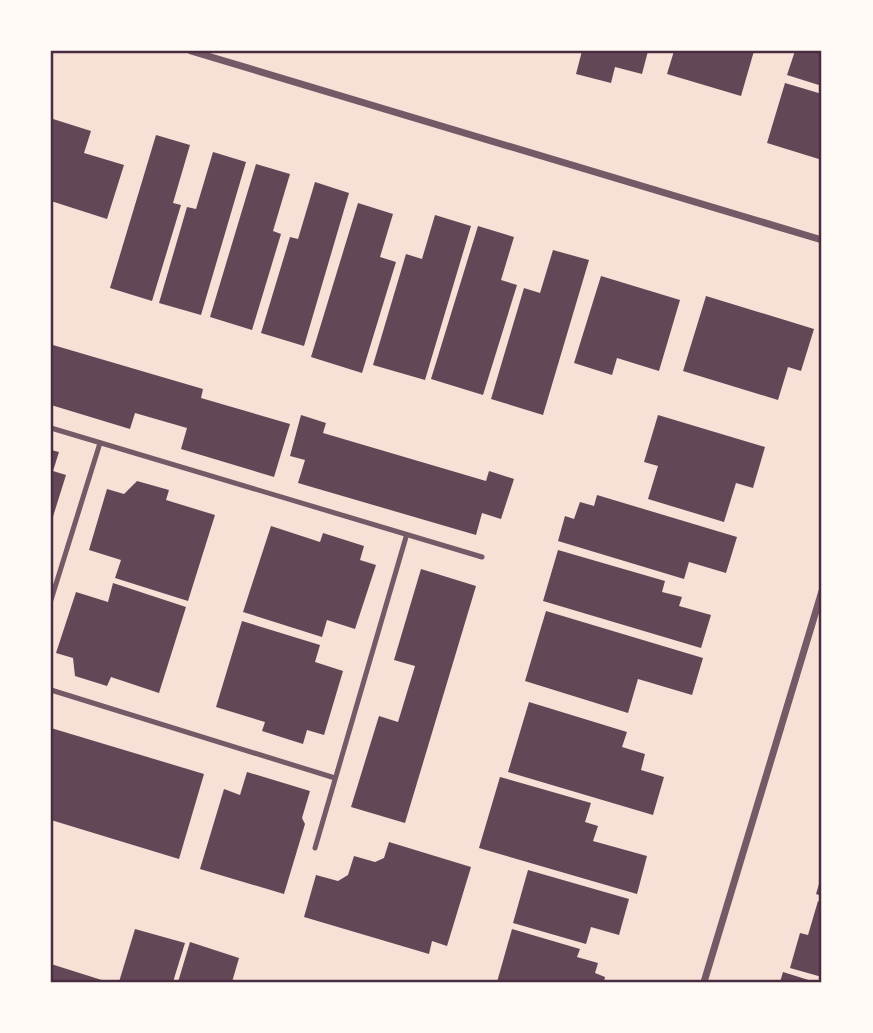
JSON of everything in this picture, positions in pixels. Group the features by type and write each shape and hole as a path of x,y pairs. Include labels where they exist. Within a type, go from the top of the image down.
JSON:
{"street":[{"path":"191,51 822,240"},
{"path":"704,982 822,591"}],"lane":[{"path":"51,428 407,537 482,557"},
{"path":"51,600 100,443"},
{"path":"315,848 407,537"},
{"path":"51,690 335,778"}],"building":[{"path":"582,51 648,51 642,74 615,67 611,83 576,74"},
{"path":"674,51 754,51 741,96 667,74"},
{"path":"795,51 822,51 822,86 787,75"},
{"path":"785,83 822,94 822,160 767,143"},
{"path":"53,119 91,131 84,153 124,165 107,219 51,201"},
{"path":"156,135 190,145 173,203 181,205 152,301 110,288"},
{"path":"213,152 246,162 201,315 159,303 187,207 196,209"},
{"path":"256,164 290,174 273,231 281,234 252,330 210,317"},
{"path":"315,182 349,193 304,346 261,333 290,237 298,239"},
{"path":"358,203 393,214 380,257 396,262 362,373 311,357"},
{"path":"435,215 471,226 425,380 373,365 406,254 422,259"},
{"path":"478,226 514,237 501,280 517,285 483,395 431,379"},
{"path":"553,250 589,260 543,415 491,399 524,288 540,293"},
{"path":"601,276 680,300 659,371 617,358 612,375 574,363"},
{"path":"706,296 814,329 801,371 788,367 778,400 683,371"},
{"path":"53,345 203,389 201,398 290,424 274,477 181,449 187,428 135,413 130,429 51,405"},
{"path":"301,415 326,423 323,433 486,481 489,471 514,479 501,519 482,513 476,535 298,483 305,460 290,456"},
{"path":"658,415 765,447 753,488 736,483 724,522 648,499 658,466 644,462"},
{"path":"51,450 59,452 53,471 66,475 51,523"},
{"path":"137,481 169,490 166,500 215,515 188,601 115,578 121,560 89,550 107,489 124,494"},
{"path":"597,495 737,537 726,573 689,562 684,579 558,541 565,516 574,519 580,502 594,506"},
{"path":"271,526 320,542 323,533 364,546 360,560 376,565 355,629 327,620 322,637 243,612"},
{"path":"558,550 665,581 662,592 682,597 679,606 711,615 701,648 543,601"},
{"path":"421,569 476,586 405,823 351,807 379,716 398,722 415,666 394,660"},
{"path":"113,583 186,607 159,693 111,677 107,686 75,676 73,658 56,653 76,592 108,602"},
{"path":"546,611 703,658 692,695 638,679 628,713 525,681"},
{"path":"242,621 320,645 315,662 343,671 324,735 307,730 303,744 262,731 265,722 216,707"},
{"path":"529,702 627,732 622,747 645,754 641,770 664,777 653,815 508,772"},
{"path":"51,728 204,774 179,859 51,820"},
{"path":"247,772 310,791 302,818 305,824 284,894 200,869 224,789 240,795"},
{"path":"500,777 591,803 585,822 598,826 593,841 647,856 637,894 479,848"},
{"path":"389,842 471,867 447,946 432,941 429,954 304,917 316,875 338,881 348,875 354,856 375,862 384,858"},
{"path":"528,870 629,899 619,935 591,927 586,944 513,923"},
{"path":"822,874 822,896 816,894"},
{"path":"818,901 822,903 822,977 790,968 800,933 808,935"},
{"path":"135,929 185,943 173,982 119,982"},
{"path":"512,929 580,949 577,957 598,963 595,973 605,977 604,982 497,982"},
{"path":"190,942 239,958 232,982 178,982"},
{"path":"51,964 108,982 51,982"},
{"path":"783,972 815,982 780,982"}]}
